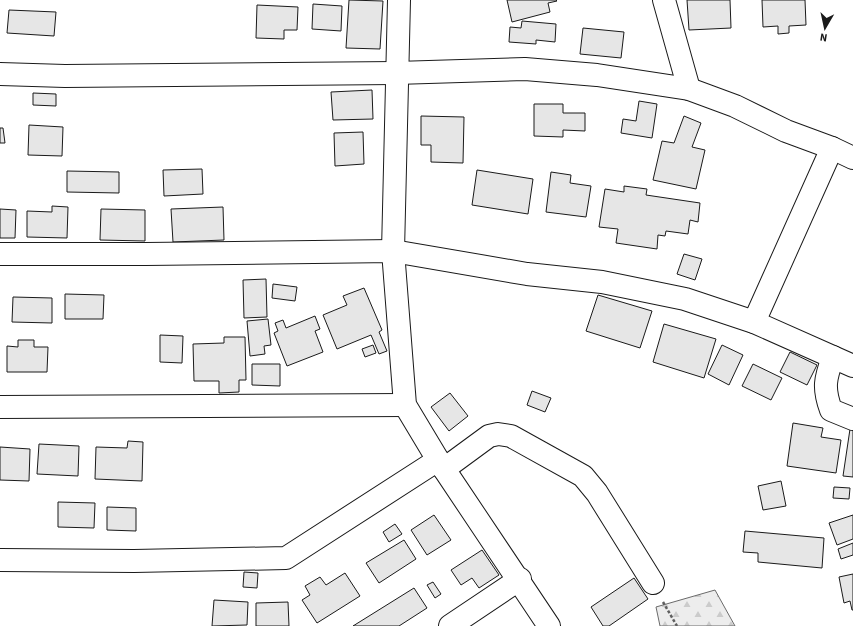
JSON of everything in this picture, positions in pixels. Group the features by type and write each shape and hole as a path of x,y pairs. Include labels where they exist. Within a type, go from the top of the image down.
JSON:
{"street":[{"path":"398,0 393,251 405,405 441,464 520,579 549,626"},
{"path":"664,0 689,88"},
{"path":"0,74 73,76 396,73 525,69 604,76 689,88 735,106 786,132 832,148 853,158"},
{"path":"754,322 832,148"},
{"path":"0,254 393,251 527,274 602,282 685,299 754,322 843,362 825,380 826,396 831,410 853,419"},
{"path":"0,407 405,405"},
{"path":"0,560 134,561 286,558 441,464 489,436 498,434 511,436 582,476 597,493 653,584"},
{"path":"450,626 520,579"}],"path":[{"path":"653,584 677,626"}],"green space":[{"path":"715,590 735,626 660,626 656,607"}],"building":[{"path":"349,0 383,1 380,49 346,48"},
{"path":"507,0 557,1 548,3 550,12 512,22"},
{"path":"687,0 730,0 731,28 689,30"},
{"path":"762,0 805,0 806,25 789,26 789,33 778,34 778,26 763,27"},
{"path":"313,4 342,6 341,31 312,29"},
{"path":"257,5 298,7 297,30 284,30 284,39 256,38"},
{"path":"9,10 56,12 54,36 7,33"},
{"path":"522,21 556,24 555,42 536,40 536,44 509,42 510,27 521,28"},
{"path":"583,28 624,32 621,58 580,54"},
{"path":"372,90 373,119 333,120 331,92"},
{"path":"33,93 56,94 56,106 33,105"},
{"path":"639,101 657,104 652,138 621,133 623,119 636,121"},
{"path":"534,104 563,104 563,113 585,113 585,131 563,130 563,137 534,136"},
{"path":"421,116 464,117 463,163 431,162 431,145 421,145"},
{"path":"684,116 701,123 692,147 705,150 696,189 653,180 662,141 674,143"},
{"path":"29,125 63,127 62,156 28,155"},
{"path":"0,128 3,128 5,143 0,143"},
{"path":"363,132 364,164 335,166 334,133"},
{"path":"202,169 203,194 164,196 163,170"},
{"path":"477,170 533,179 528,214 472,205"},
{"path":"67,171 119,172 119,193 67,192"},
{"path":"551,172 571,175 570,183 591,186 586,217 546,212"},
{"path":"624,186 647,189 646,195 700,203 698,222 690,220 688,234 666,231 665,236 658,235 657,249 616,243 618,229 599,227 605,189 624,192"},
{"path":"52,206 68,207 67,238 27,237 27,211 52,212"},
{"path":"223,207 224,240 173,242 171,209"},
{"path":"0,209 16,210 15,238 0,238"},
{"path":"101,209 145,210 145,241 100,240"},
{"path":"684,254 702,259 695,280 677,274"},
{"path":"266,279 267,317 244,318 243,280"},
{"path":"273,284 297,287 295,301 272,298"},
{"path":"364,288 382,330 379,332 387,351 379,354 371,335 337,349 323,315 347,305 343,296"},
{"path":"65,294 104,295 103,319 65,319"},
{"path":"598,295 652,311 640,348 586,331"},
{"path":"13,297 52,298 52,323 12,322"},
{"path":"315,316 320,329 315,331 323,352 287,366 274,333 278,331 275,323 283,320 286,328"},
{"path":"268,319 271,345 264,346 265,354 250,356 247,321"},
{"path":"664,324 716,339 704,378 653,362"},
{"path":"160,335 183,336 182,363 160,362"},
{"path":"224,337 245,337 246,380 239,380 239,392 219,393 219,381 194,381 193,344 224,343"},
{"path":"18,340 34,340 34,347 48,347 47,372 7,372 7,346 18,347"},
{"path":"373,345 376,353 365,357 362,349"},
{"path":"722,345 743,355 729,385 708,374"},
{"path":"790,352 817,365 807,385 780,372"},
{"path":"252,364 280,364 280,386 252,385"},
{"path":"753,364 782,378 771,400 742,386"},
{"path":"532,391 551,398 545,412 527,405"},
{"path":"450,393 468,416 449,431 431,407"},
{"path":"793,423 823,428 821,437 841,440 836,473 787,466"},
{"path":"850,429 853,429 853,477 843,476"},
{"path":"128,441 143,442 142,481 95,479 96,447 127,448"},
{"path":"39,444 79,446 78,476 37,474"},
{"path":"0,447 30,449 29,481 0,480"},
{"path":"781,481 786,506 763,510 758,486"},
{"path":"834,487 850,488 849,499 833,498"},
{"path":"58,502 95,503 94,528 58,527"},
{"path":"107,507 136,508 136,531 107,530"},
{"path":"434,515 451,540 427,555 411,530"},
{"path":"853,515 853,539 837,545 829,523"},
{"path":"395,524 402,534 389,542 383,532"},
{"path":"745,531 824,538 822,568 758,562 758,553 743,552"},
{"path":"404,540 416,559 379,583 366,563"},
{"path":"853,543 853,555 841,559 838,549"},
{"path":"482,550 499,575 479,588 472,578 461,585 451,570"},
{"path":"244,572 258,573 257,588 243,587"},
{"path":"345,573 360,596 317,623 302,600 310,595 305,586 320,577 326,585"},
{"path":"853,574 852,610 850,601 844,603 839,577"},
{"path":"634,578 648,599 609,626 603,626 591,607"},
{"path":"433,582 441,594 435,598 427,585"},
{"path":"414,588 427,608 399,626 353,626"},
{"path":"214,600 248,602 247,625 212,626"},
{"path":"288,602 289,626 256,626 256,603"}]}
